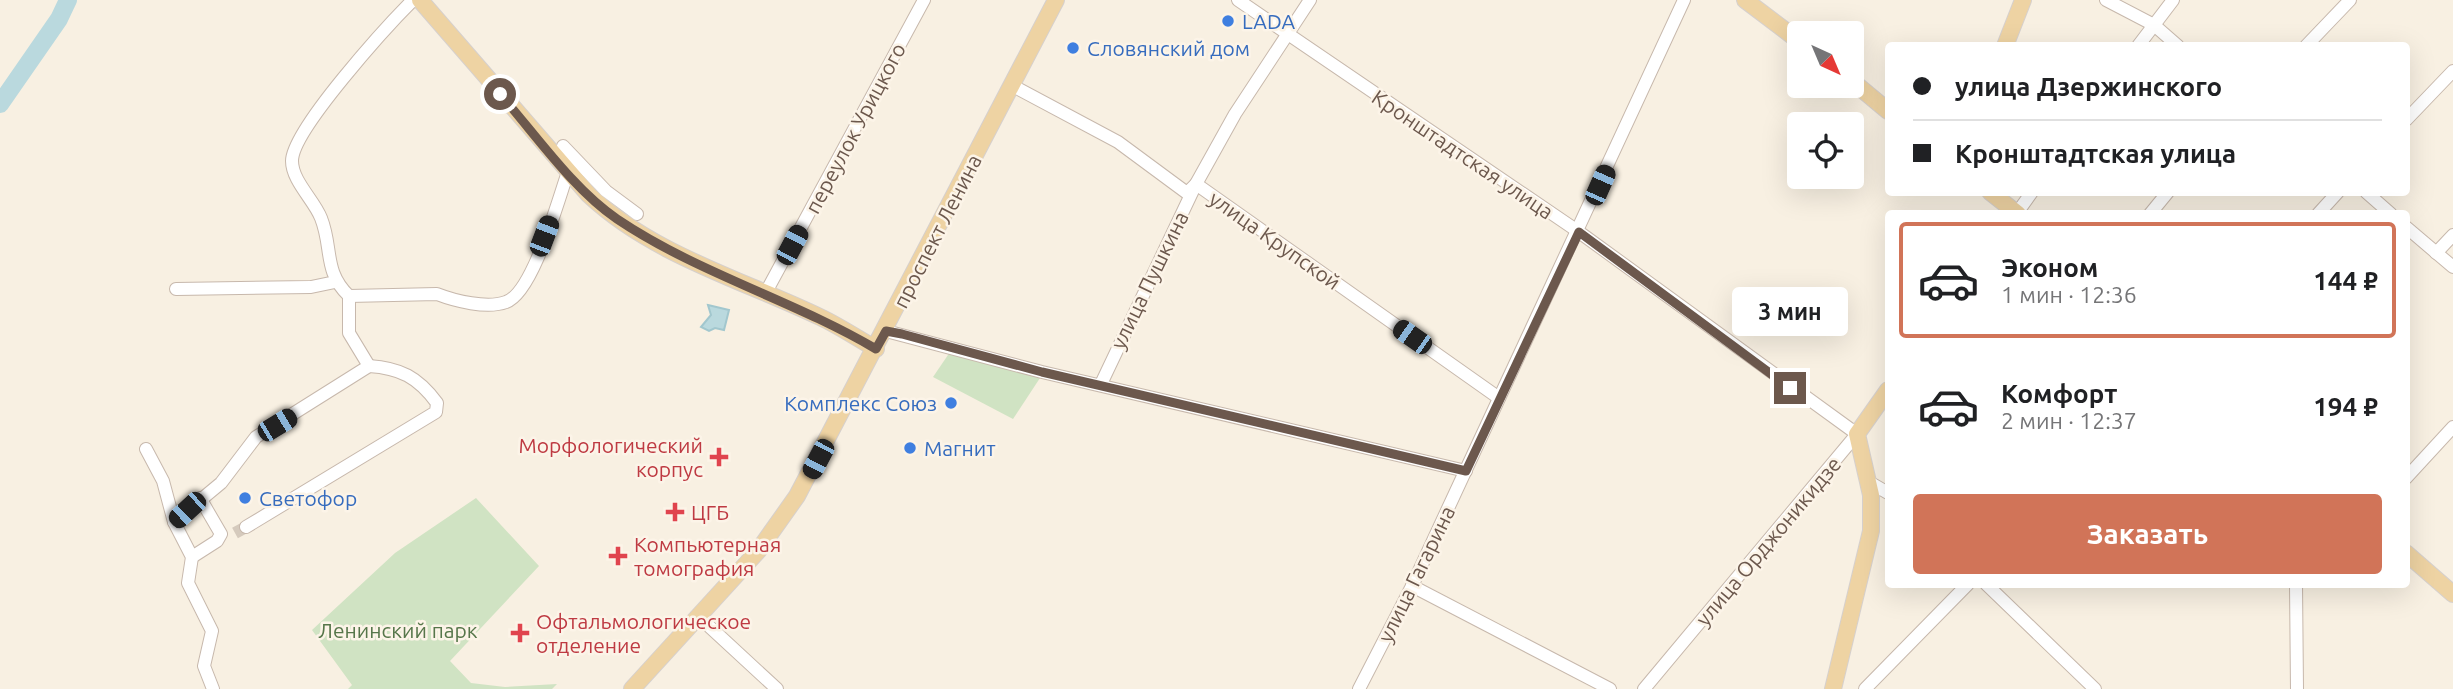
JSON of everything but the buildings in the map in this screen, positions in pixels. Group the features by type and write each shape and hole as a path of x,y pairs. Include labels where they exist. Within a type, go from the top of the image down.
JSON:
{"main road":[{"path":"420,0 603,209 636,231 821,317 876,349"},
{"name":"проспект Ленина","path":"632,689 777,528 886,331 1056,0"},
{"path":"1745,0 1787,32"},
{"path":"2007,42 2024,0"},
{"path":"1864,91 1885,108"},
{"path":"1995,196 2013,210"},
{"name":"улица Орджоникидзе","path":"1857,434 1885,394"},
{"path":"1833,689 1871,531 1869,482 1857,434"},
{"path":"2410,556 2453,594"}],"street":[{"path":"369,366 349,333 349,296 335,282 321,218 292,166 293,149 346,76 413,0"},
{"name":"переулок Урицкого","path":"765,293 924,0"},
{"name":"Кронштадтская улица","path":"1238,0 1579,232 1857,434"},
{"name":"улица Пушкина","path":"1101,384 1196,184 1285,34 1310,0"},
{"name":"улица Гагарина","path":"1359,689 1412,586 1579,232 1684,0"},
{"path":"2106,0 2154,25 2173,42"},
{"path":"2141,42 2172,0"},
{"path":"2310,42 2350,0"},
{"path":"2410,116 2453,71"},
{"name":"улица Крупской","path":"1013,86 1118,142 1187,193 1196,184 1499,398"},
{"path":"563,146 606,191 637,214"},
{"path":"349,296 437,294 450,299 496,305 508,302 519,295 528,278 568,172"},
{"path":"2153,210 2165,196"},
{"path":"2322,210 2334,196"},
{"path":"2370,196 2386,210"},
{"path":"2410,230 2453,267"},
{"path":"2436,253 2453,235"},
{"path":"176,289 311,287 335,282"},
{"path":"886,331 1466,471"},
{"path":"174,522 200,498 221,484 256,438 369,366 393,368 422,382 437,403 436,412 192,557"},
{"path":"2410,474 2453,427"},
{"name":"улица Орджоникидзе","path":"1644,689 1857,434"},
{"path":"146,449 163,481 174,522 192,557 188,583 212,631 204,666 213,689"},
{"path":"1869,482 1885,491"},
{"path":"200,498 234,531"},
{"path":"1412,586 1610,689"},
{"path":"1865,689 1964,588"},
{"path":"1990,588 2095,689"},
{"path":"2296,588 2297,689"},
{"path":"698,616 776,689"}],"green space":[{"path":"950,352 1040,378 1013,419 933,377"},
{"name":"Ленинский парк","path":"476,498 539,566 450,661 471,683 505,687 557,684 552,689 348,689 352,685 312,630 395,553"}],"water":[{"path":"708,305 729,310 724,330 715,328 709,331 701,327 711,315"}],"waterway":[{"path":"0,104 59,19 68,0"}],"tunnel":[{"path":"235,533 246,527"}],"place":[{"name":"LADA","path":"1228,21"},
{"name":"Словянский дом","path":"1073,48"},
{"name":"Комплекс Союз","path":"951,403"},
{"name":"Магнит","path":"910,448"},
{"name":"Морфологический корпус","path":"719,457"},
{"name":"Светофор","path":"245,498"},
{"name":"ЦГБ","path":"675,512"},
{"name":"Компьютерная томография","path":"618,556"},
{"name":"Офтальмологическое отделение","path":"520,633"}],"route":[{"path":"500,94 589,195 616,218 657,243 821,317 876,349 886,331 902,334 1042,372 1466,471 1579,232 1790,388"}]}
